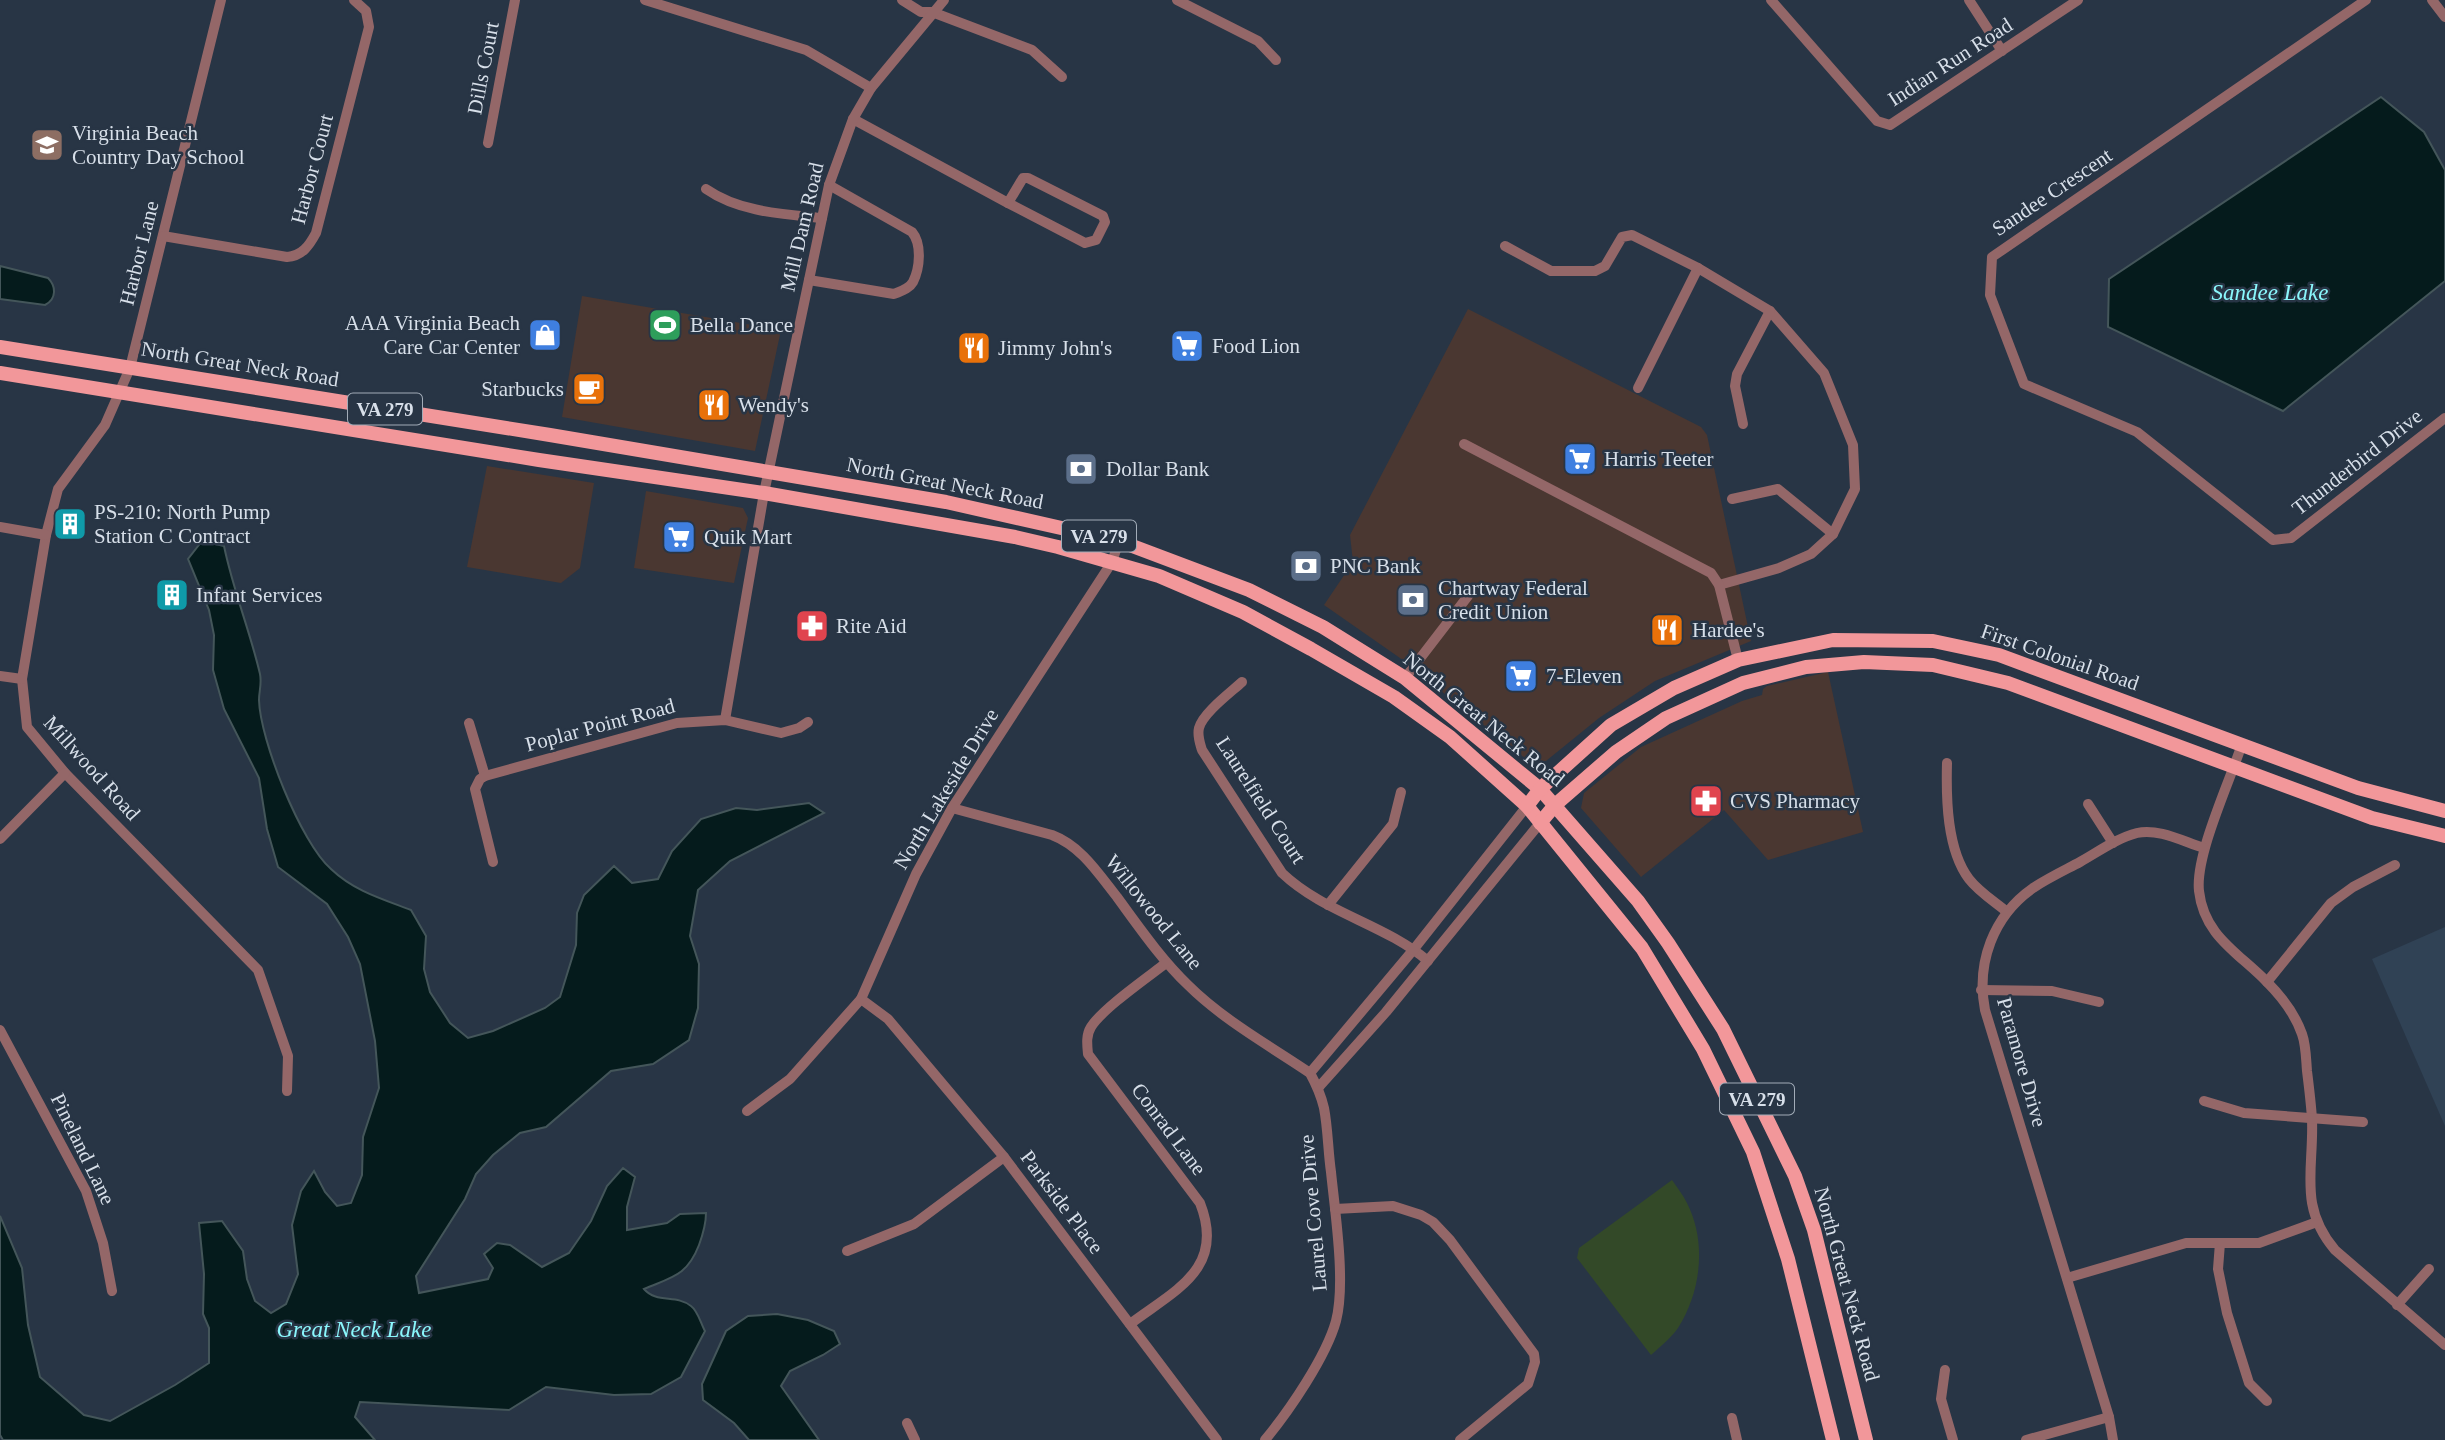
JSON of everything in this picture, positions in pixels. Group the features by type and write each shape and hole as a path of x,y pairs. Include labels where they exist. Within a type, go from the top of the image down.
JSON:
{"main road":[{"name":"North Great Neck Road","path":"0,347 770,471 946,502 1119,541 1249,590 1323,627 1405,678 1540,789 1638,901 1668,943 1723,1029 1795,1176 1814,1230 1866,1440"},
{"name":"North Great Neck Road","path":"0,373 539,460 764,493 1015,537 1159,576 1243,612 1373,685 1450,737 1527,806 1642,948 1703,1049 1753,1152 1788,1259 1833,1440"},
{"name":"First Colonial Road","path":"1527,806 1540,789 1611,725 1679,685 1738,660 1833,640 1933,641 1999,655 2358,788 2445,811"},
{"name":"First Colonial Road","path":"1540,823 1555,805 1616,752 1666,718 1743,683 1806,667 1864,662 1933,665 2008,682 2372,818 2445,836"}],"street":[{"name":"Harbor Lane","path":"120,391 130,368 221,0"},
{"name":"Harbor Court","path":"163,236 287,257 295,256 309,246 316,233 369,27 366,10 354,0"},
{"name":"Dills Court","path":"488,143 515,0"},
{"path":"645,0 806,50 871,88"},
{"path":"902,0 921,12 932,12 1032,50 1062,77"},
{"name":"Mill Dam Road","path":"764,493 829,184 853,118 871,88 944,0"},
{"path":"1177,0 1258,41 1276,60"},
{"name":"Indian Run Road","path":"1771,0 1877,121 1890,125 2078,0"},
{"path":"1969,0 2003,51"},
{"name":"Sandee Crescent","path":"2223,499 2137,432 2024,384 1990,295 1992,257 2367,0"},
{"path":"2432,0 2445,17"},
{"path":"853,118 1008,203 1085,243 1096,240 1105,222 1103,216 1028,178 1020,180 1008,203"},
{"path":"809,280 894,294 906,290 913,282 920,250 918,240 912,232 829,184"},
{"path":"706,189 729,202 748,208 822,218"},
{"path":"1505,246 1551,271 1595,271 1605,266 1622,237 1633,235 1698,268 1770,311 1824,373 1853,445 1855,489 1833,534 1811,554 1777,563 1719,585"},
{"path":"1638,388 1698,268"},
{"path":"1743,424 1735,386 1737,374 1770,311"},
{"name":"Millwood Road","path":"120,391 105,425 58,489 46,535 22,679 27,727 65,773 258,971 288,1056 287,1091"},
{"name":"Thunderbird Drive","path":"2223,499 2273,540 2291,538 2445,418"},
{"path":"1464,444 1712,573 1719,585 1738,660"},
{"path":"1732,499 1778,489 1833,534"},
{"path":"725,720 764,493"},
{"path":"0,527 46,535"},
{"name":"North Lakeside Drive","path":"747,1111 790,1079 861,999 916,874 952,807 1112,562 1119,541"},
{"path":"1405,678 1468,596"},
{"path":"0,676 22,679"},
{"name":"Laurelfield Court","path":"1242,682 1205,717 1199,727 1198,738 1202,750 1282,873 1293,884 1414,949 1428,961"},
{"name":"Poplar Point Road","path":"485,776 664,726 700,720 725,720 781,733 799,728 808,722"},
{"path":"469,723 485,776 480,779 475,789 493,862"},
{"path":"2242,744 2204,848 2199,890 2207,922 2232,952 2267,982 2292,1012 2304,1037 2312,1119 2309,1195 2317,1222 2326,1239 2335,1250 2445,1345"},
{"path":"1947,763 1946,799 1957,861 1970,881 2007,912"},
{"path":"0,839 65,773"},
{"path":"1328,905 1394,824 1401,792"},
{"path":"2088,804 2113,843"},
{"path":"1310,1073 1414,949 1527,806"},
{"name":"Willowood Lane","path":"952,807 1063,839 1092,865 1167,963 1188,986 1209,1004 1310,1073"},
{"path":"1318,1088 1428,961 1540,823"},
{"name":"Paramore Drive","path":"2113,1440 2109,1416 1981,990 1982,969 1989,943 2007,912 2032,888 2113,843 2138,833 2155,832 2204,848"},
{"path":"2267,982 2331,903 2353,887 2395,865"},
{"name":"Conrad Lane","path":"1130,1324 1198,1269 1205,1255 1207,1219 1200,1203 1088,1054 1086,1043 1090,1028 1101,1017 1167,963"},
{"path":"1981,990 2052,991 2099,1002"},
{"name":"Parkside Place","path":"861,999 888,1019 1004,1157 1217,1440"},
{"name":"Pineland Lane","path":"0,1030 86,1191 103,1243 112,1291"},
{"name":"Laurel Cove Drive","path":"1265,1440 1309,1375 1335,1325 1340,1294 1335,1209 1324,1108 1310,1073"},
{"path":"2204,1101 2244,1113 2363,1122"},
{"path":"847,1251 914,1224 1004,1157"},
{"path":"1335,1209 1374,1205 1408,1210 1433,1222 1450,1240 1527,1341 1535,1362 1528,1384 1460,1440"},
{"path":"2067,1278 2186,1243 2259,1243 2317,1222"},
{"path":"2220,1243 2218,1269 2227,1313 2249,1383 2267,1401"},
{"path":"2397,1305 2429,1269"},
{"path":"1945,1370 1941,1399 1953,1440"},
{"path":"2026,1440 2109,1416"},
{"path":"1732,1418 1737,1440"},
{"path":"908,1423 915,1440"}],"shaded area":[{"path":"582,296 781,330 755,451 562,417"},
{"path":"1468,309 1701,427 1707,435 1751,641 1655,681 1599,718 1546,761 1535,762 1522,756 1400,658 1324,605 1353,562 1350,535"},
{"path":"487,466 594,483 580,568 561,583 467,567"},
{"path":"646,491 743,508 748,518 734,583 634,568"},
{"path":"1828,672 1863,832 1768,860 1724,810 1641,877 1581,808 1584,793 1641,747 1742,701 1762,695 1767,686"},
{"path":"2445,927 2445,1126 2372,959"}],"green space":[{"path":"1672,1180 1693,1218 1699,1267 1686,1314 1675,1332 1651,1355 1577,1258 1579,1248"}],"water":[{"name":"Sandee Lake","path":"2381,97 2424,132 2445,170 2445,281 2283,411 2108,327 2109,279"},
{"path":"0,266 48,278 54,288 52,299 45,305 0,299"},
{"name":"Great Neck Lake","path":"202,541 224,546 260,674 259,700 266,740 295,815 319,856 340,877 369,894 411,910 426,936 424,969 430,992 450,1023 468,1038 493,1031 545,1008 560,997 576,945 577,913 584,895 614,866 632,883 658,879 672,851 701,819 736,808 757,810 809,803 824,813 730,861 698,890 690,936 699,964 698,1008 689,1040 653,1064 611,1071 546,1127 520,1133 493,1155 476,1174 465,1199 416,1276 419,1293 488,1279 493,1268 484,1254 497,1243 510,1245 542,1267 569,1253 591,1221 607,1186 623,1168 635,1177 627,1207 627,1230 667,1223 680,1214 706,1213 702,1237 689,1263 678,1274 644,1289 649,1294 679,1300 691,1306 705,1331 681,1377 651,1394 614,1395 546,1387 509,1410 360,1402 355,1417 375,1440 3,1440 0,1435 0,1216 22,1268 28,1325 40,1377 84,1415 110,1421 209,1363 209,1328 203,1314 204,1274 199,1223 222,1221 243,1251 247,1279 255,1301 271,1313 286,1304 298,1274 292,1225 301,1191 314,1171 325,1192 337,1206 351,1203 362,1175 363,1137 379,1088 375,1041 360,964 348,937 327,904 278,867 267,829 259,778 224,709 213,670 214,635 209,610 188,559"},
{"path":"777,1314 808,1320 834,1331 840,1344 790,1371 781,1386 819,1440 749,1440 734,1423 703,1400 702,1384 726,1331 748,1316"}],"place":[{"name":"Virginia Beach Country Day School","path":"47,145"},
{"name":"Bella Dance","path":"665,325"},
{"name":"AAA Virginia Beach Care Car Center","path":"545,335"},
{"name":"Food Lion","path":"1187,346"},
{"name":"Jimmy John's","path":"974,348"},
{"name":"Starbucks","path":"589,389"},
{"name":"Wendy's","path":"714,405"},
{"name":"Harris Teeter","path":"1580,459"},
{"name":"Dollar Bank","path":"1081,469"},
{"name":"PS-210: North Pump Station C Contract","path":"70,524"},
{"name":"Quik Mart","path":"679,537"},
{"name":"PNC Bank","path":"1306,566"},
{"name":"Infant Services","path":"172,595"},
{"name":"Chartway Federal Credit Union","path":"1413,600"},
{"name":"Rite Aid","path":"812,626"},
{"name":"Hardee's","path":"1667,630"},
{"name":"7-Eleven","path":"1521,676"},
{"name":"CVS Pharmacy","path":"1706,801"}]}
